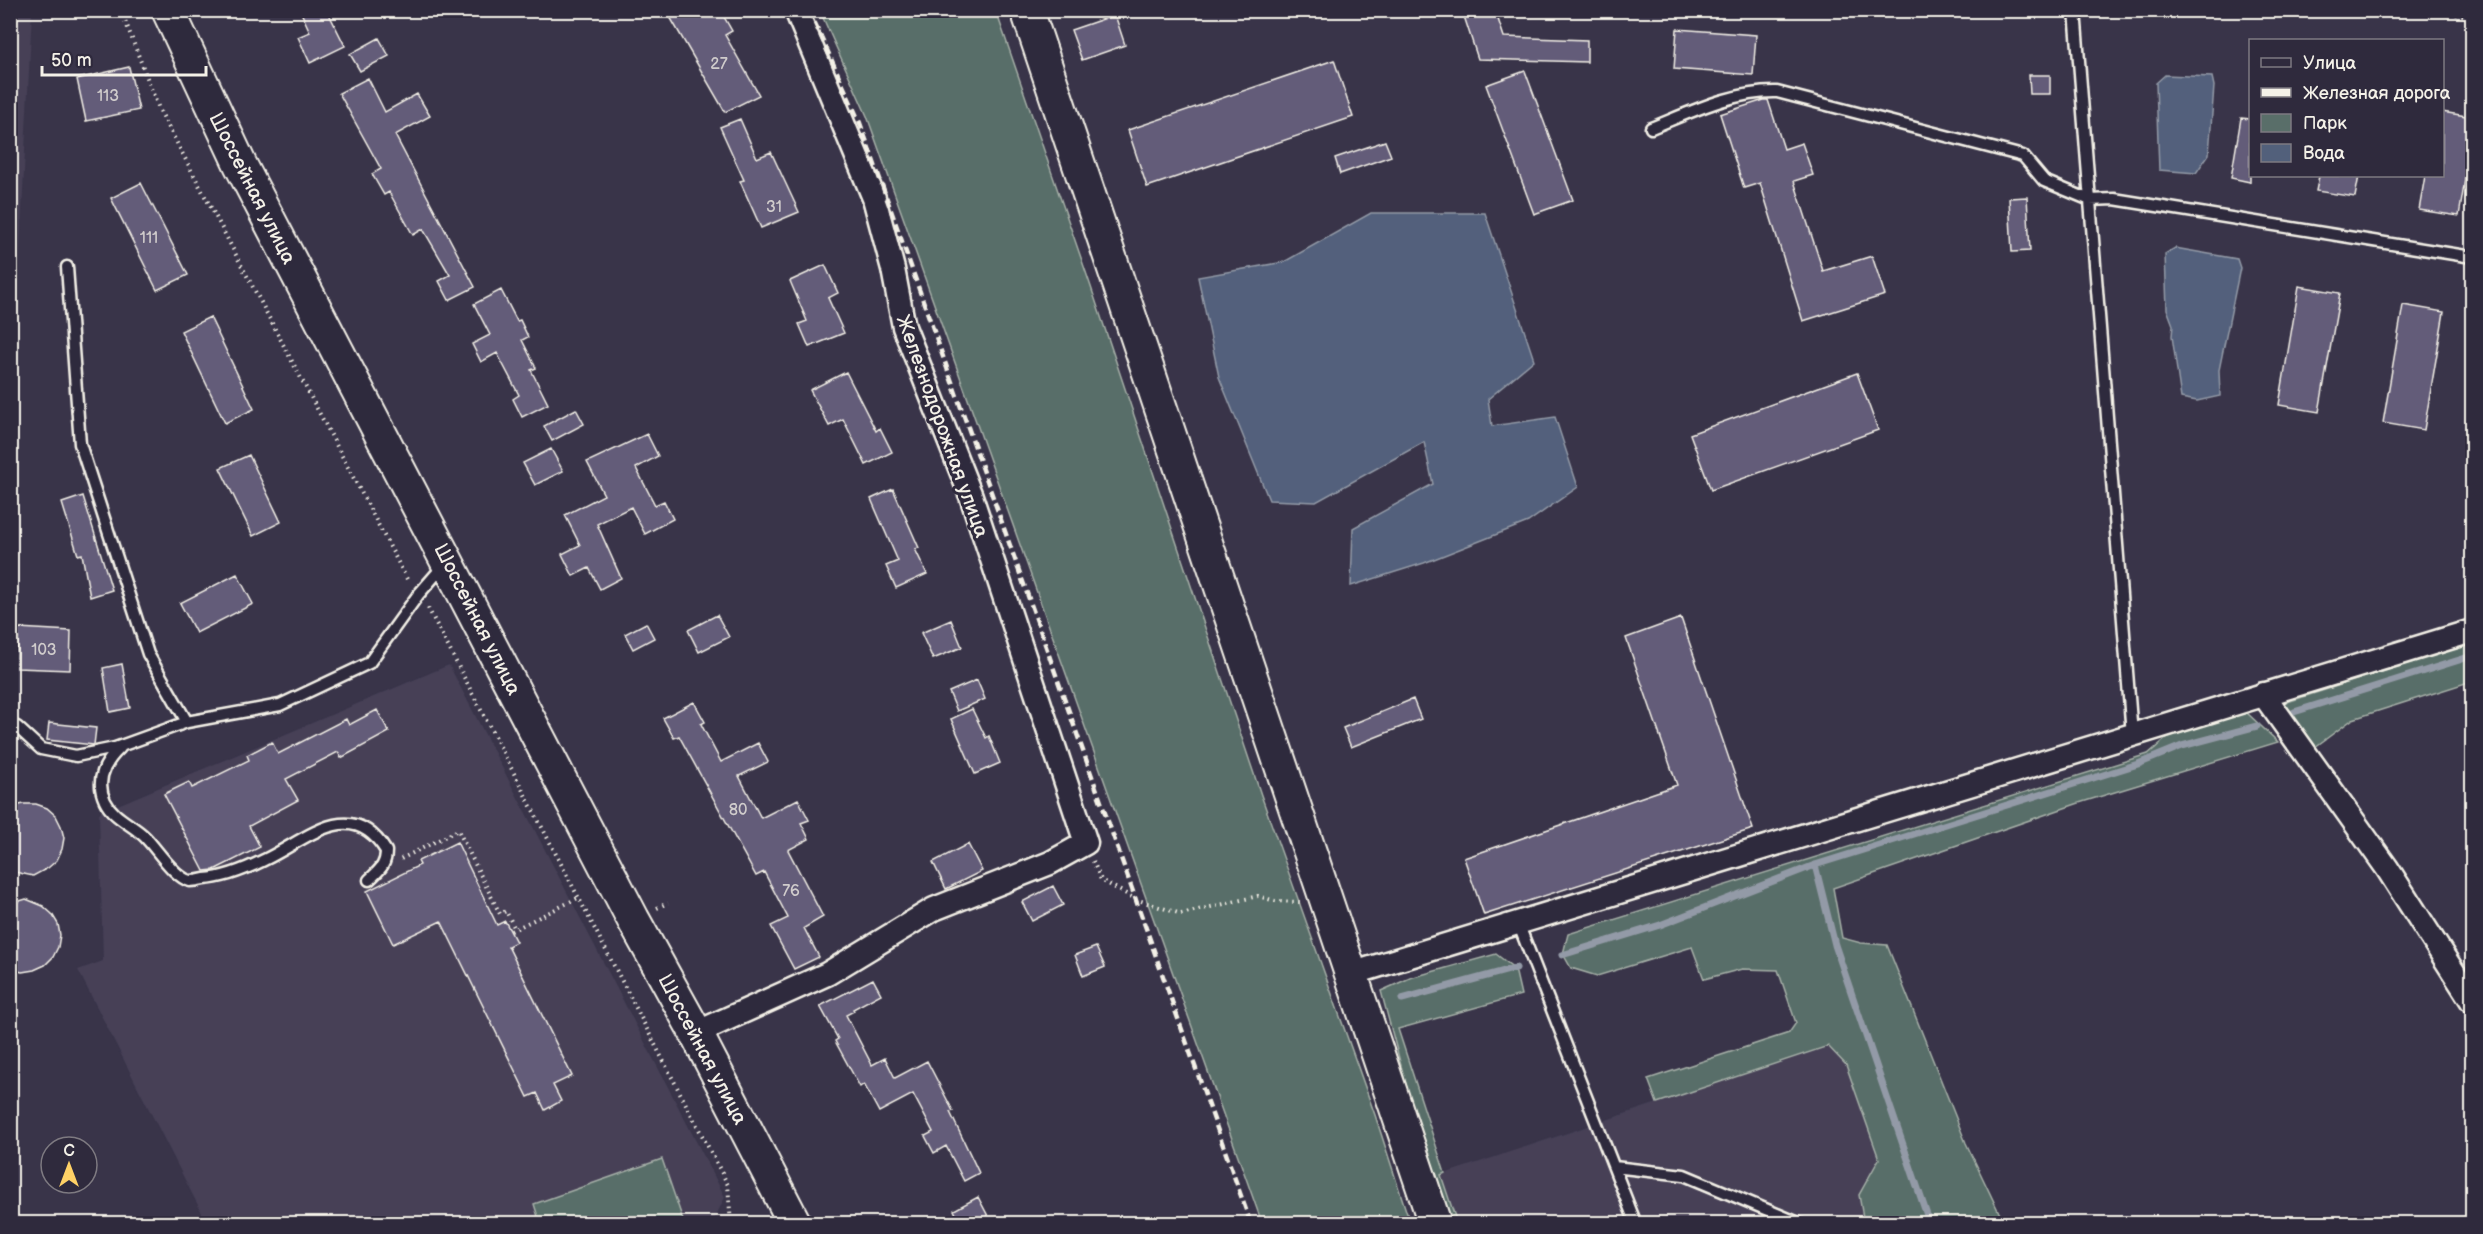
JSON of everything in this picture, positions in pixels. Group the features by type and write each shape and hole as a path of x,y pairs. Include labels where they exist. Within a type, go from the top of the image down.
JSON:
{"street":[{"name":"Шоссейная улица","path":"168,10 176,32 240,164 633,919 696,1033 795,1224"},
{"name":"Железнодорожная улица","path":"796,10 874,198 893,268 904,327 971,496 1086,843"},
{"path":"1027,10 1435,1224"},
{"path":"1351,974 2472,631"},
{"path":"2263,694 2387,867 2472,1001"},
{"path":"696,1033 827,974 934,909 1050,863 1086,843"}],"lane":[{"path":"2075,10 2132,736"},
{"path":"1651,128 1707,105 1756,92 1777,92 2023,156 2044,181 2090,200 2114,199 2472,257"},
{"path":"67,267 80,444 148,654 187,722"},
{"path":"10,726 17,727 41,749 76,756 122,746 187,722 280,705 369,663 418,595 448,561"},
{"path":"122,746 107,760 101,776 102,795 108,809 143,835 178,874 190,881 215,878 265,860 313,831 332,825 350,824 369,831 386,851 386,861 382,868 369,880"},
{"path":"1518,923 1636,1224"},
{"path":"1614,1167 1684,1175 1801,1224"}],"path":[{"path":"121,10 159,109 403,572 429,610 728,1185 731,1224"},
{"path":"2432,10 2472,17"},
{"path":"382,868 458,830 500,914 506,911 513,930 580,897"},
{"path":"1086,843 1101,880 1135,899 1181,914 1258,896 1275,901 1328,904"}],"shaded area":[{"path":"10,11 32,11 11,431"},
{"path":"449,665 725,1197 714,1220 705,1224 234,1224 205,1219 78,970 103,961 99,813"},
{"path":"1828,1046 1846,1065 1901,1223 1457,1223 1441,1175"}],"green space":[{"path":"820,11 996,11 1261,795 1375,1115 1410,1223 1262,1223 867,116"},
{"path":"2472,643 2472,681 2353,719 2315,747 2284,703"},
{"path":"2246,712 2278,742 2079,803 1833,888 1842,938 1861,943 1887,945 1966,1143 2004,1223 1864,1223 1859,1195 1879,1159 1846,1065 1828,1046 1657,1103 1648,1079 1789,1033 1796,1023 1778,970 1742,969 1704,979 1692,947 1597,976 1571,968 1563,954 1568,934 2148,754 2168,737"},
{"path":"1496,954 1515,969 1521,995 1398,1029 1445,1173 1441,1175 1457,1223 1450,1223 1415,1118 1381,991 1410,978"},
{"path":"662,1159 684,1223 540,1223 534,1204"}],"water":[{"path":"2165,75 2212,77 2214,86 2209,154 2196,173 2159,170 2156,83"},
{"path":"1371,213 1485,213 1534,360 1488,399 1492,426 1555,417 1578,487 1528,522 1424,563 1351,586 1353,528 1433,484 1424,442 1316,502 1269,500 1219,377 1198,277 1284,262"},
{"path":"2175,248 2237,259 2240,268 2219,370 2220,396 2197,401 2181,398 2172,336 2173,325 2167,309 2165,254"}],"building":[{"path":"300,10 327,10 345,46 310,63 298,37 310,32"},
{"path":"666,10 720,10 732,31 725,35 759,95 725,112"},
{"path":"1462,10 1495,10 1504,37 1587,40 1587,62 1478,59"},
{"path":"1115,15 1125,45 1082,60 1071,30"},
{"path":"1677,29 1756,35 1753,75 1674,69"},
{"path":"379,38 389,56 360,71 350,54"},
{"path":"1334,60 1353,117 1147,187 1128,130"},
{"path":"129,67 139,110 86,121 77,79"},
{"path":"1525,71 1573,200 1534,214 1486,85"},
{"path":"2029,75 2050,75 2050,94 2030,94"},
{"path":"368,78 385,112 417,94 430,116 395,135 475,287 449,300 439,281 450,275 423,229 413,235 389,192 384,195 372,174 381,169 339,93"},
{"path":"1768,100 1784,149 1802,143 1813,175 1794,181 1823,271 1872,256 1885,295 1803,321 1760,183 1744,188 1720,114"},
{"path":"2444,112 2472,117 2472,137 2459,216 2419,210 2425,177 2444,177"},
{"path":"2241,118 2249,119 2250,182 2231,178"},
{"path":"740,119 757,158 771,152 799,212 761,228 740,181 744,180 720,127"},
{"path":"1385,141 1391,156 1340,174 1335,158"},
{"path":"2319,177 2359,177 2355,197 2316,191"},
{"path":"141,183 188,275 157,290 111,198"},
{"path":"2027,197 2030,251 2012,252 2009,198"},
{"path":"825,265 838,293 828,298 844,333 809,347 799,324 807,321 790,281"},
{"path":"2299,286 2340,293 2319,412 2279,405"},
{"path":"501,290 528,337 522,340 536,368 531,370 548,404 522,417 513,399 519,395 497,353 481,362 472,344 490,335 474,304"},
{"path":"2403,305 2444,312 2424,430 2383,423"},
{"path":"210,317 254,409 225,423 181,331"},
{"path":"846,372 876,431 880,428 892,452 866,465 843,419 829,426 810,390"},
{"path":"1857,373 1878,430 1711,490 1690,434"},
{"path":"576,409 584,424 552,441 544,426"},
{"path":"647,434 658,456 636,468 655,505 664,501 673,519 645,534 631,507 597,524 621,578 600,589 589,568 573,576 562,554 580,545 565,515 604,495 587,462"},
{"path":"551,449 563,471 535,485 523,463"},
{"path":"249,455 281,522 253,536 220,468"},
{"path":"893,489 919,548 915,549 927,574 896,588 886,566 898,561 871,499"},
{"path":"83,496 112,590 90,597 82,554 78,555 62,503"},
{"path":"237,574 253,604 196,633 180,603"},
{"path":"717,615 729,637 699,652 688,630"},
{"path":"1681,618 1753,829 1484,915 1464,858 1677,785 1626,638"},
{"path":"951,620 962,647 933,659 921,633"},
{"path":"646,623 654,638 633,649 625,634"},
{"path":"18,628 71,631 70,670 17,668"},
{"path":"122,664 130,708 110,712 103,668"},
{"path":"977,680 985,699 957,711 949,692"},
{"path":"1413,699 1421,719 1351,747 1343,728"},
{"path":"694,702 705,722 701,724 721,762 758,743 768,762 739,776 761,818 798,799 809,820 801,823 809,839 788,850 823,917 804,928 819,957 794,969 771,926 788,918 764,872 756,876 679,736 674,738 663,718"},
{"path":"972,709 986,738 989,736 1000,763 975,774 951,719"},
{"path":"377,710 389,732 341,758 338,752 286,779 298,800 249,826 260,847 214,870 204,871 164,794 189,782 192,788 249,760 247,755 272,742 278,754 346,719 349,725"},
{"path":"49,723 96,728 94,745 47,740"},
{"path":"36,804 47,808 56,816 64,838 57,860 33,876 10,871 10,807"},
{"path":"457,842 497,925 505,921 516,942 508,946 572,1076 553,1085 561,1101 545,1110 537,1093 528,1097 441,921 393,944 367,891 420,865 418,861"},
{"path":"968,844 982,871 946,889 933,862"},
{"path":"1053,886 1063,905 1032,921 1022,902"},
{"path":"26,899 43,906 52,914 58,924 60,935 53,957 45,965 22,972 10,969 10,904"},
{"path":"1096,947 1105,967 1083,976 1075,955"},
{"path":"873,979 881,994 846,1015 872,1065 885,1058 895,1078 927,1061 953,1111 950,1112 979,1173 964,1181 946,1146 934,1153 925,1136 933,1132 913,1094 879,1112 864,1084 860,1087 835,1041 838,1039 820,1006"},
{"path":"978,1197 989,1218 978,1224 961,1224 954,1210"}],"waterway":[{"path":"2294,712 2472,656"},
{"path":"1562,955 1660,925 1815,865 2138,764 2182,746 2257,726"},
{"path":"1815,865 1835,945 1930,1224"},
{"path":"1402,999 1516,968"}],"railway":[{"path":"809,10 860,123 1251,1224"}]}
